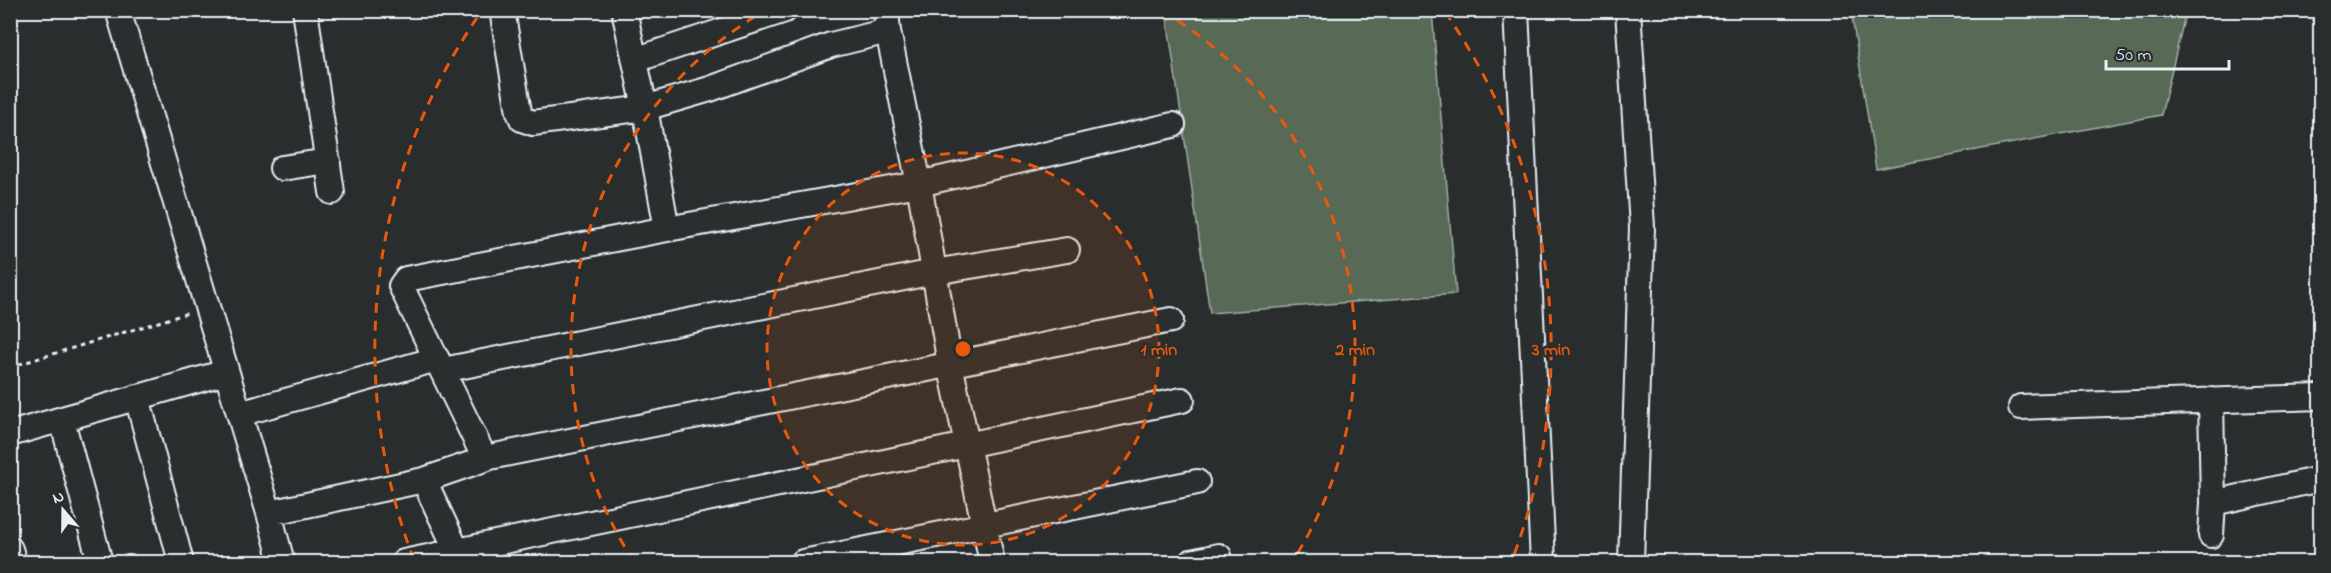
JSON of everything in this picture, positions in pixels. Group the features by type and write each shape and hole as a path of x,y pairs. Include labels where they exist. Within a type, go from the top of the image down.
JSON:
{"street":[{"path":"118,10 282,562"},
{"path":"305,10 333,192"},
{"path":"502,10 519,112 526,122 645,108 710,89 831,45 887,21 919,184 950,364 992,562"},
{"path":"624,10 645,108 666,229"},
{"path":"634,60 785,10"},
{"path":"1516,10 1543,562"},
{"path":"1628,10 1642,227 1631,562"},
{"path":"485,458 401,285 406,279 666,229 919,184 1173,125"},
{"path":"282,168 328,161"},
{"path":"239,414 440,364 934,272 1067,250"},
{"path":"269,513 424,480 485,458 1171,321"},
{"path":"10,434 226,372"},
{"path":"137,397 180,562"},
{"path":"2021,407 2320,397"},
{"path":"404,562 459,557 1182,400"},
{"path":"2211,400 2213,502 2211,535"},
{"path":"62,420 100,562"},
{"path":"2213,502 2320,479"},
{"path":"424,480 459,557"},
{"path":"803,562 1197,482"},
{"path":"10,549 14,562"},
{"path":"1191,562 1219,556"}],"path":[{"path":"10,367 207,308"}],"green space":[{"path":"1851,10 2186,11 2161,115 1876,169"},
{"path":"1166,11 1432,11 1456,294 1210,313"}]}
